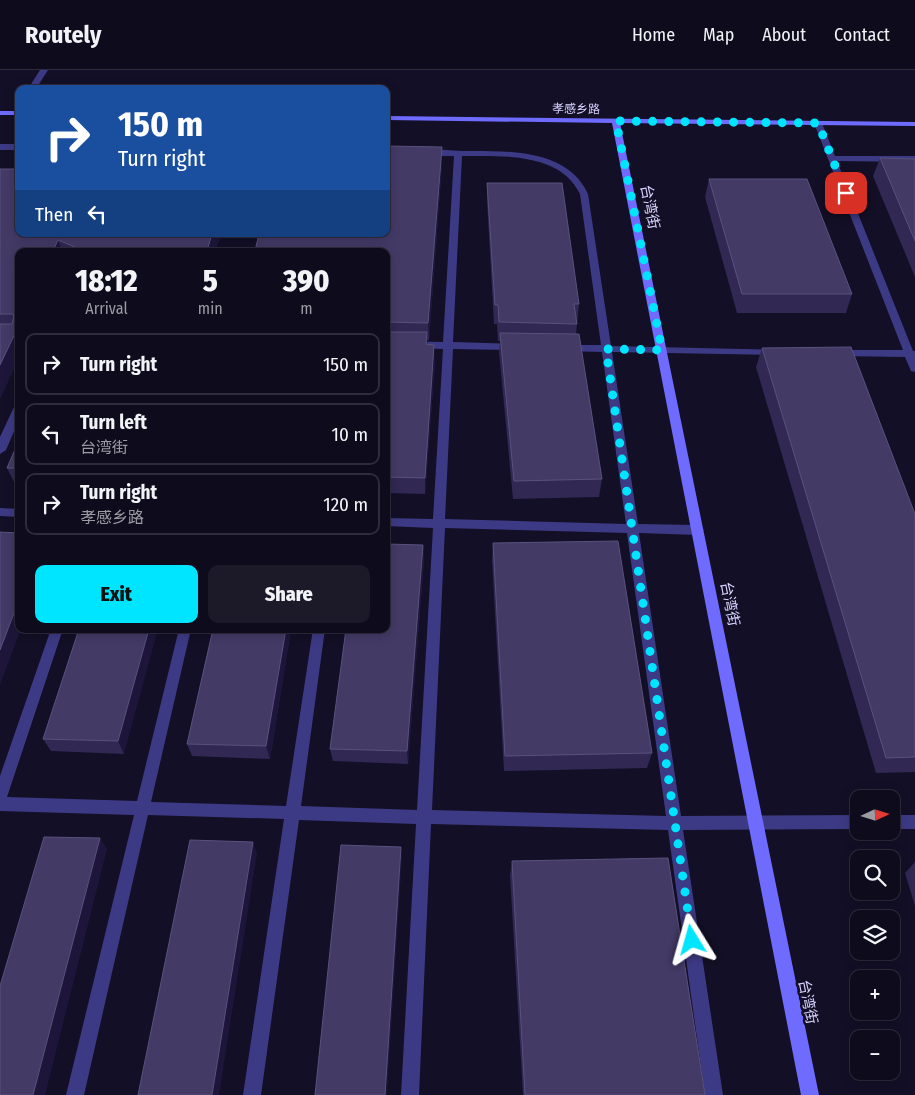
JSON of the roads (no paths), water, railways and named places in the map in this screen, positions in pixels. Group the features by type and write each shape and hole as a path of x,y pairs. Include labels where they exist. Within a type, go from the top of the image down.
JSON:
{"main road":[{"path":"0,113 15,113"},
{"name":"孝感乡路","path":"390,118 915,124"},
{"name":"台湾街","path":"616,121 810,1095"}],"street":[{"path":"35,85 44,70"},
{"path":"818,123 912,354 915,369"},
{"path":"0,147 15,147"},
{"path":"413,153 514,154 528,157 552,165 577,179 584,194 714,1095"},
{"path":"410,1095 458,154"},
{"path":"832,158 915,159"},
{"path":"390,344 527,347"},
{"path":"557,348 790,352"},
{"path":"830,353 912,354"},
{"path":"0,450 15,416"},
{"path":"0,512 15,513"},
{"path":"390,522 698,530"},
{"path":"0,797 55,633"},
{"path":"75,1095 184,633"},
{"path":"252,1095 318,633"},
{"path":"0,804 622,824 850,822"},
{"path":"900,822 915,822"}]}
